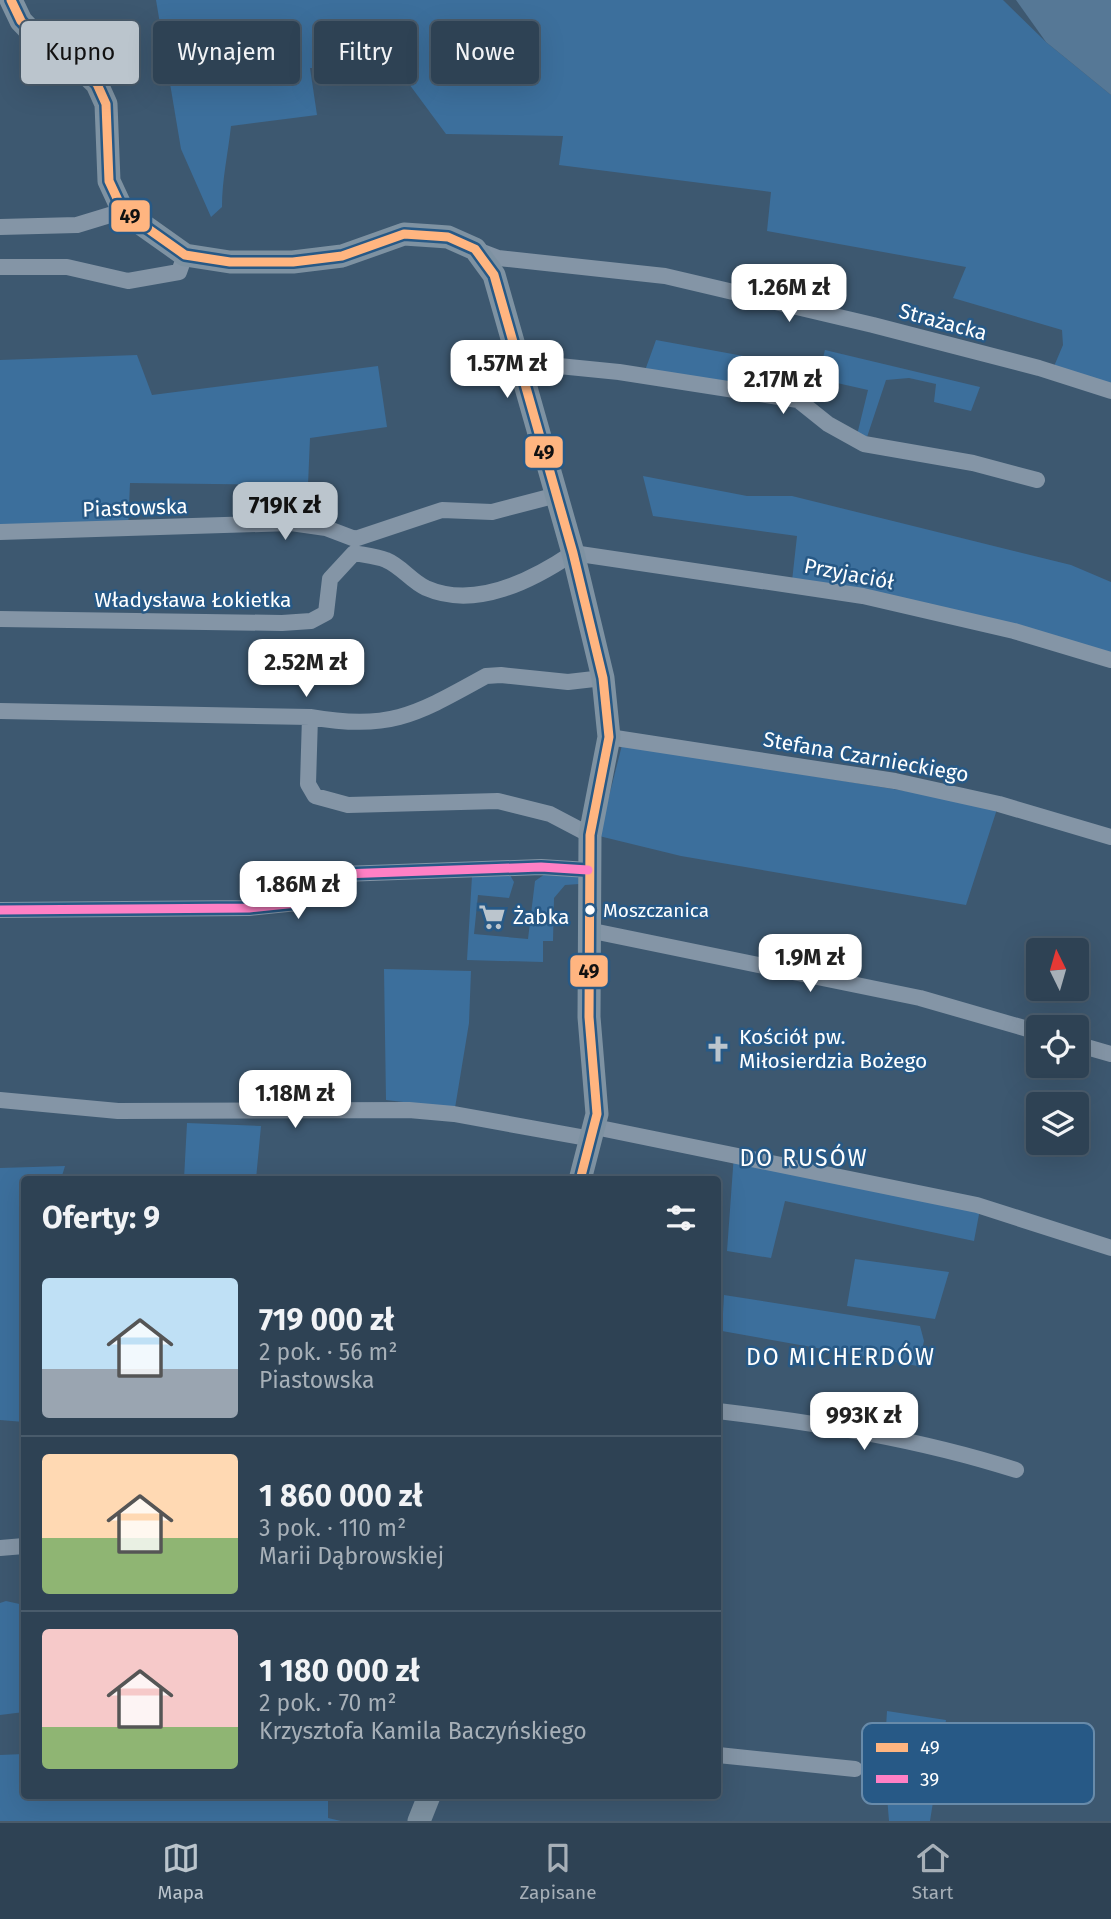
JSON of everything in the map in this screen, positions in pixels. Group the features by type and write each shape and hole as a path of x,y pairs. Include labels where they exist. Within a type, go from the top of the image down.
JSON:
{"street":[{"path":"11,0 21,21 44,46 74,61 97,84 106,104 109,181 123,211 185,255 230,262 293,262 342,256 404,234 448,237 475,249 494,275 573,553 603,678 609,737 590,835 588,930 594,1133 581,1176"},
{"path":"0,227 77,225 123,211"},
{"name":"Strażacka","path":"475,249 498,258 665,276 873,325 1039,368 1111,391"},
{"path":"0,267 67,267 128,281 179,272 185,255"},
{"path":"519,362 619,372 797,400 828,424 864,444 961,461 1037,480"},
{"path":"355,546 442,510 492,512 557,495"},
{"name":"Piastowska","path":"0,531 291,523 326,528 355,546"},
{"path":"355,546 385,559 426,588 457,594 499,591 543,573 573,553"},
{"name":"Władysława Łokietka","path":"0,620 311,621 326,613 330,579 355,546"},
{"name":"Przyjaciół","path":"573,553 863,596 1014,631 1111,660"},
{"path":"0,710 310,718 351,724 404,718 486,676 568,682 603,678"},
{"path":"310,718 307,784 316,796 348,804 498,801 550,814 590,835"},
{"name":"Stefana Czarnieckiego","path":"609,737 908,784 1006,806 1111,837"},
{"path":"0,910 249,908 297,903 342,874 541,867 588,870"},
{"path":"588,930 920,998 1026,1029"},
{"path":"1089,1048 1111,1054"},
{"path":"0,1100 118,1111 409,1110 454,1114 594,1133 977,1205 1111,1248"},
{"path":"721,1411 789,1420 908,1442 964,1454 1016,1470"},
{"path":"0,1548 21,1546"},
{"path":"721,1755 856,1769"},
{"path":"419,1821 428,1799"}],"shaded area":[{"path":"156,0 1003,0 1046,42 1111,95 1111,389 1052,371 1063,345 1062,330 953,298 966,267 767,231 771,192 559,165 563,136 446,134 409,84 417,84 417,21 314,21 314,68 310,68 317,115 231,126 222,207 211,217 181,149 170,84 300,84 300,21 160,21"},
{"path":"1016,0 1111,0 1111,95 1046,42"},
{"path":"656,340 820,370 825,350 980,387 971,411 934,402 936,384 909,378 886,380 867,437 857,435 868,390 837,383 801,398 643,376"},
{"path":"137,355 152,395 378,366 387,427 310,438 308,485 130,483 128,530 0,532 0,360"},
{"path":"643,476 747,496 792,496 1071,565 1111,582 1111,653 792,581 797,536 653,516"},
{"path":"622,745 998,806 966,905 681,856 599,836"},
{"path":"569,873 579,878 579,884 565,885 554,898 553,941 543,941 543,962 467,960 472,876 510,875 514,882 509,898 478,895 474,934 528,939 535,881 545,874"},
{"path":"384,969 471,971 469,1023 455,1108 386,1100"},
{"path":"187,1123 261,1126 256,1176 184,1176"},
{"path":"734,1154 980,1209 974,1241 785,1201 771,1258 727,1251"},
{"path":"65,1166 62,1176 21,1176 21,1422 0,1420 0,1168"},
{"path":"855,1259 949,1272 935,1319 847,1306"},
{"path":"724,1295 920,1326 924,1341 918,1366 722,1331"},
{"path":"6,1601 21,1604 21,1712 0,1715 0,1603"},
{"path":"887,1711 946,1720 946,1723 886,1723"},
{"path":"21,1754 21,1799 328,1799 328,1818 341,1821 0,1821 0,1755"},
{"path":"888,1804 933,1804 930,1821 889,1821"}],"transit line":[{"name":"49","path":"11,0 21,21 45,46 73,61 97,84 106,104 109,181 123,211 185,255 230,262 293,262 342,256 404,234 448,237 475,249 494,275 573,553 603,678 609,737 590,835 589,1017 597,1114 581,1176"},
{"name":"39","path":"0,910 249,908 297,903 342,874 541,867 588,870"}],"place":[{"name":"Moszczanica","path":"590,910"},
{"name":"Żabka","path":"492,917"},
{"name":"Kościół pw. Miłosierdzia Bożego","path":"718,1049"}],"district":[{"name":"DO RUSÓW","path":"804,1158"},
{"name":"DO MICHERDÓW","path":"841,1357"}]}
